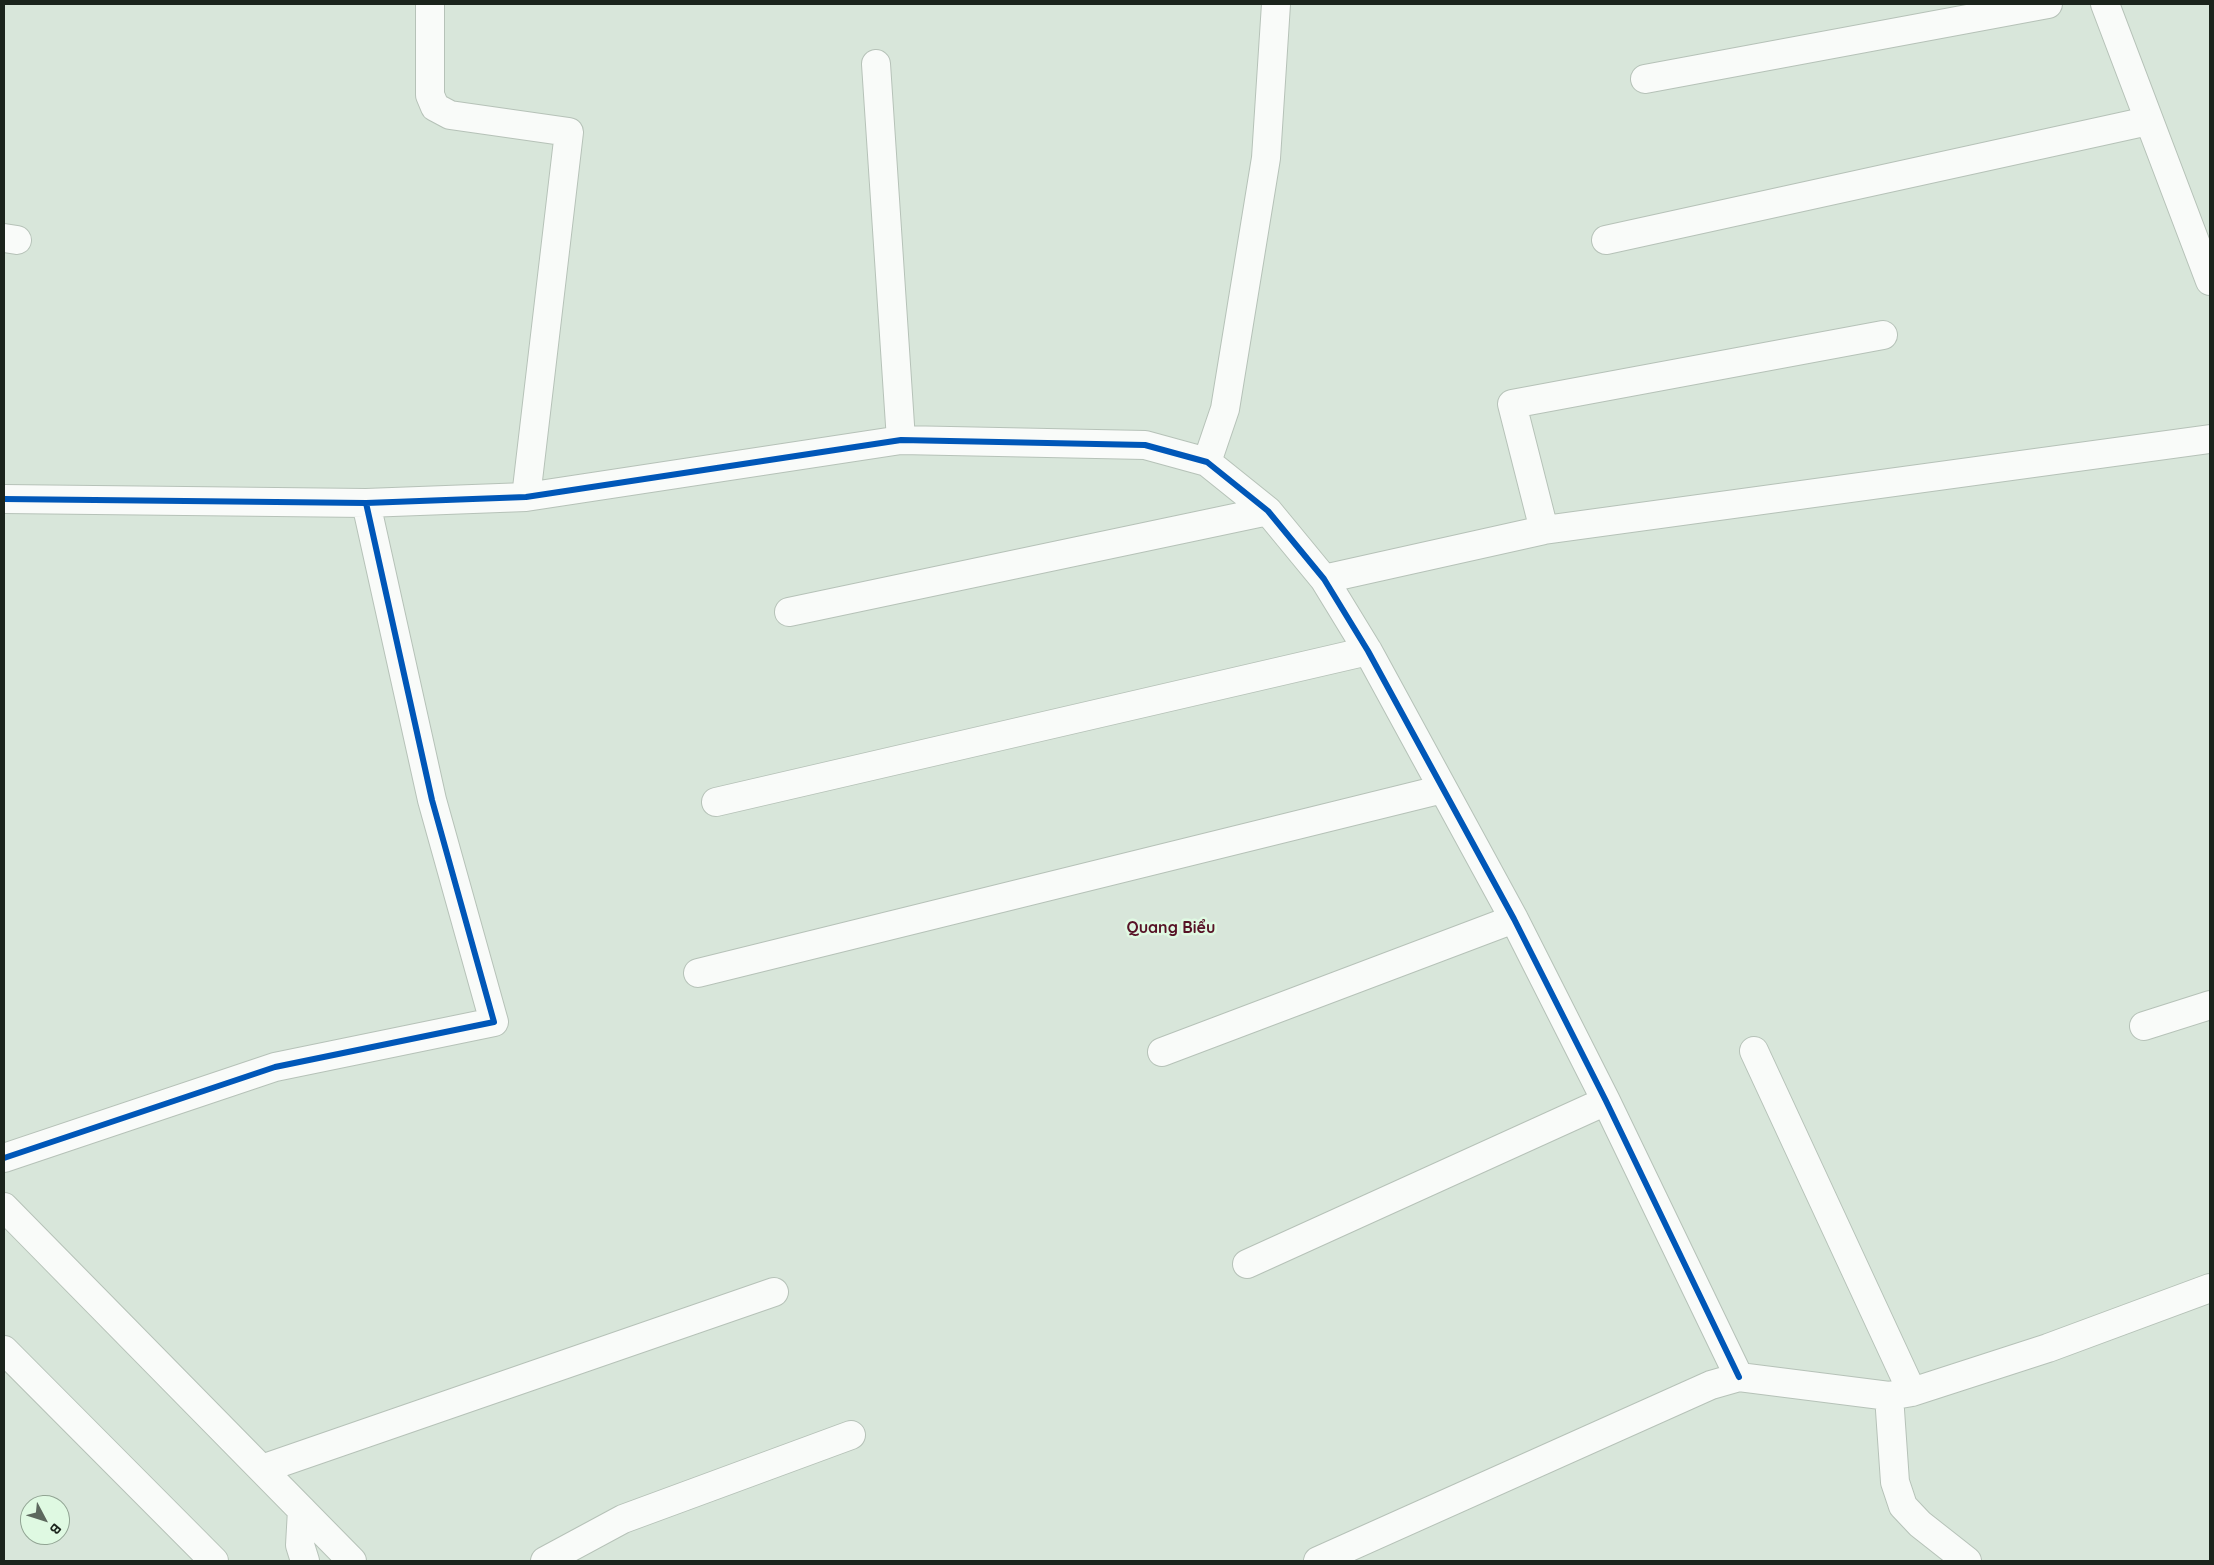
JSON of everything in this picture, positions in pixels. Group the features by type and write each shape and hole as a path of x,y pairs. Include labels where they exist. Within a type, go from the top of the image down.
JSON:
{"street":[{"path":"430,4 430,95 435,107 450,115 569,132 526,497"},
{"path":"1207,462 1224,409 1266,158 1276,4"},
{"path":"1645,79 2048,4"},
{"path":"2104,4 2210,282"},
{"path":"876,64 900,440"},
{"path":"1606,240 2148,121"},
{"path":"1544,530 1512,404 1883,335"},
{"path":"1324,579 1544,530 2210,439"},
{"path":"4,500 366,503 526,497 900,440 1145,446 1207,462 1268,511 1324,579 1368,651 1514,919 1606,1101 1739,1378"},
{"path":"4,1158 275,1068 494,1022 432,800 366,503"},
{"path":"789,612 1268,511"},
{"path":"716,802 1368,651"},
{"path":"698,973 1443,790"},
{"path":"1162,1052 1514,919"},
{"path":"2144,1026 2210,1005"},
{"path":"1754,1051 1901,1394 1895,1482 1903,1506 1920,1524 1967,1561"},
{"path":"1247,1264 1606,1101"},
{"path":"4,1207 352,1561"},
{"path":"1318,1561 1711,1385 1739,1378 1901,1394 2048,1348 2210,1288"},
{"path":"262,1469 774,1292"},
{"path":"4,1350 214,1561"},
{"path":"546,1561 623,1519 851,1435"},
{"path":"302,1510 300,1545 305,1561"}],"cycle path":[{"path":"4,499 366,503 526,497 901,440 1145,445 1207,462 1268,511 1324,579 1368,651 1514,919 1606,1101 1739,1377"},
{"path":"4,1158 275,1067 494,1022 432,800 366,503"}],"district":[{"name":"Quang Biểu","path":"1171,928"}]}
